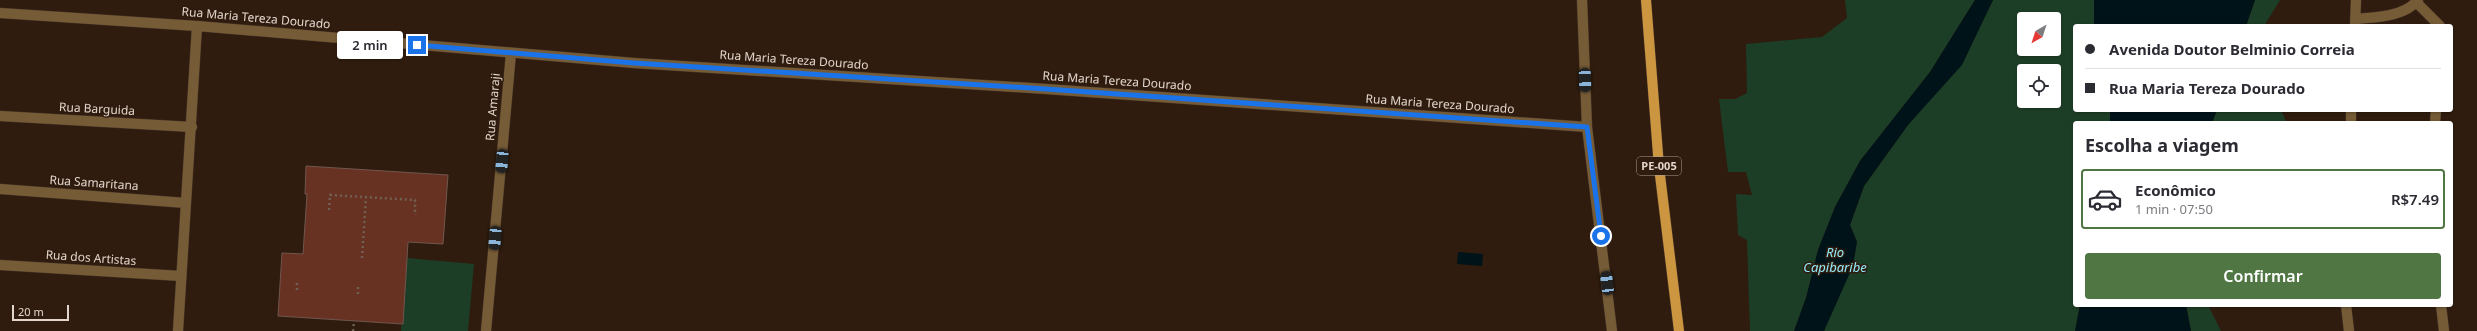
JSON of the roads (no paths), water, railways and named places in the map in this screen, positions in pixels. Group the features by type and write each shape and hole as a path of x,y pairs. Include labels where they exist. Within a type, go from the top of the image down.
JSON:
{"main road":[{"name":"PE-005","path":"1646,0 1659,167 1679,331"}],"street":[{"path":"1582,0 1587,127 1612,331"},
{"path":"2356,0 2356,22 2407,9 2417,1 2438,24"},
{"name":"Rua Maria Tereza Dourado","path":"0,13 197,26 511,53 1587,127"},
{"path":"178,331 192,127 197,26"},
{"name":"Rua Amaraji","path":"486,331 511,53"},
{"name":"Rua Barguida","path":"0,116 192,127"},
{"name":"Rua Samaritana","path":"0,189 186,203"},
{"name":"Rua dos Artistas","path":"0,265 181,276"},
{"path":"2346,307 2349,331"},
{"path":"2440,307 2444,331"}],"water":[{"name":"Rio Capibaribe","path":"1975,0 1993,0 1962,65 1908,125 1864,186 1850,225 1857,242 1853,266 1824,331 1794,331 1806,298 1818,250 1835,207 1860,161 1930,72"},
{"path":"2094,0 2255,0 2247,24 2094,24"},
{"path":"2110,112 2216,112 2213,121 2110,121"},
{"path":"1458,252 1483,254 1482,266 1457,264"},
{"path":"2080,307 2186,307 2191,331 2075,331"}]}
